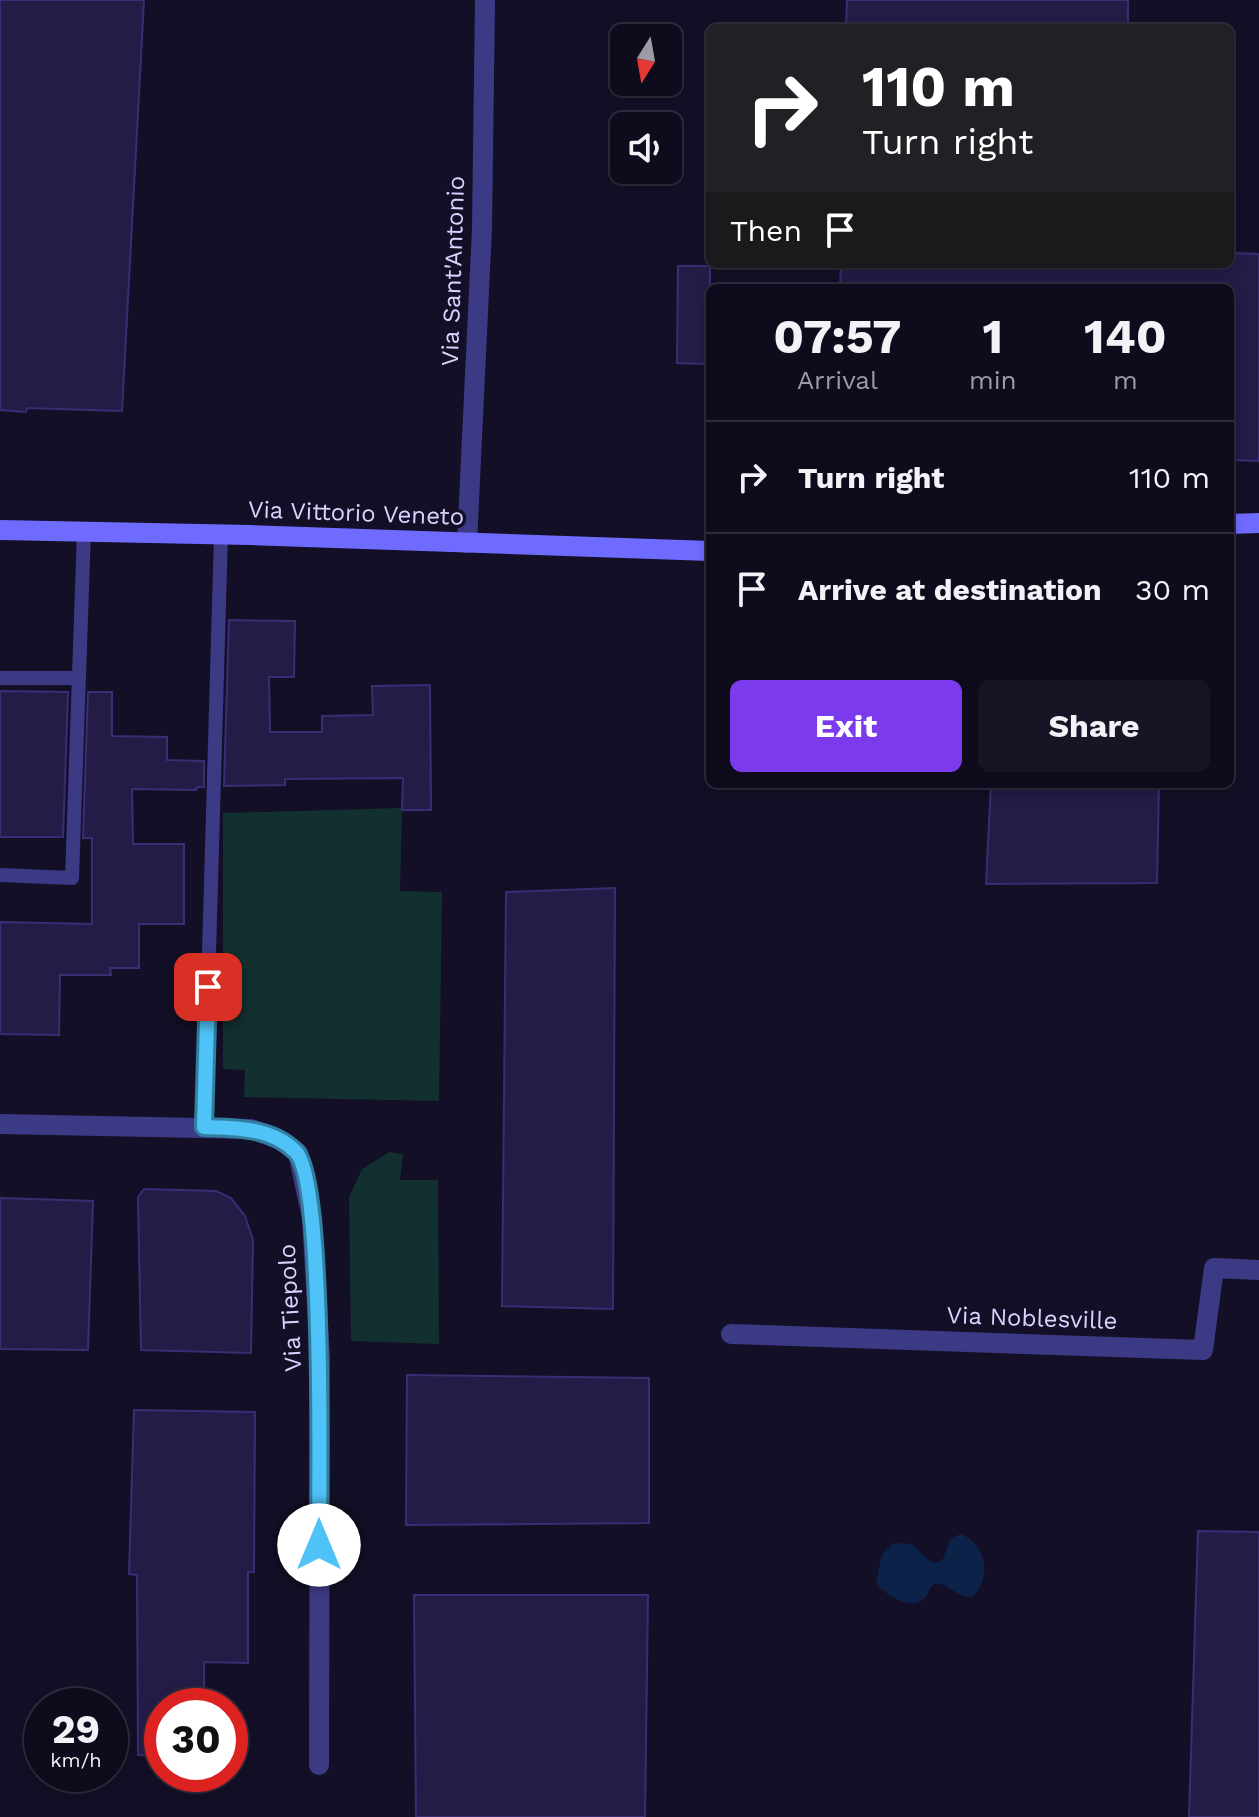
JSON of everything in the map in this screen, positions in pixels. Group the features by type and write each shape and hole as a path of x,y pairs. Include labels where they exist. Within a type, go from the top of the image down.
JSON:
{"main road":[{"path":"1234,524 1259,523"},
{"name":"Via Vittorio Veneto","path":"0,530 221,534 706,551"}],"street":[{"name":"Via Sant'Antonio","path":"467,543 482,228 485,0"},
{"name":"Via Tiepolo","path":"0,1124 251,1129 280,1140 298,1153 312,1218 320,1357 319,1765"},
{"name":"Via Noblesville","path":"731,1334 1203,1350 1214,1268 1259,1270"}],"lane":[{"path":"0,875 72,878 84,531"},
{"path":"204,1127 221,534"},
{"path":"0,678 79,678"}],"green space":[{"path":"402,808 400,891 442,892 439,1101 244,1097 245,1070 223,1069 223,813"},
{"path":"389,1152 403,1154 400,1180 438,1180 439,1344 351,1341 349,1198 362,1169"}],"water":[{"path":"961,1534 976,1546 984,1562 983,1581 972,1597 935,1584 921,1601 908,1603 886,1593 876,1584 881,1557 893,1543 912,1544 930,1562 937,1563 943,1559 951,1538"}],"building":[{"path":"0,0 144,0 122,411 0,410"},
{"path":"847,0 1128,0 1128,24 846,24"},
{"path":"1234,253 1259,254 1259,461 1234,460 1234,284 840,284 841,268 1234,268"},
{"path":"678,266 706,266 710,268 710,284 706,284 706,364 677,363"},
{"path":"229,620 295,621 294,677 269,677 270,732 322,732 322,716 373,715 372,686 430,685 431,810 402,810 403,778 285,779 285,785 224,786"},
{"path":"0,691 68,692 63,837 0,837"},
{"path":"88,692 112,692 112,736 167,737 167,760 204,761 204,787 197,787 196,790 132,789 133,844 184,844 184,924 139,924 139,968 110,968 111,975 60,975 59,1035 0,1034 0,922 92,924 92,838 83,838"},
{"path":"991,788 1159,788 1157,883 986,884"},
{"path":"615,888 613,1309 502,1306 506,892"},
{"path":"144,1189 216,1191 231,1198 245,1216 253,1240 251,1353 141,1350 138,1197"},
{"path":"0,1198 93,1201 88,1350 0,1349"},
{"path":"407,1375 649,1378 649,1523 406,1525"},
{"path":"134,1410 255,1412 254,1572 248,1572 248,1663 204,1662 204,1688 144,1688 144,1755 138,1755 137,1575 129,1574"},
{"path":"1198,1531 1259,1532 1259,1817 1189,1817"},
{"path":"414,1595 648,1595 645,1817 416,1817"}],"route":[{"path":"208,987 204,1127 251,1129 280,1140 298,1153 312,1218 320,1357 319,1545"}]}
